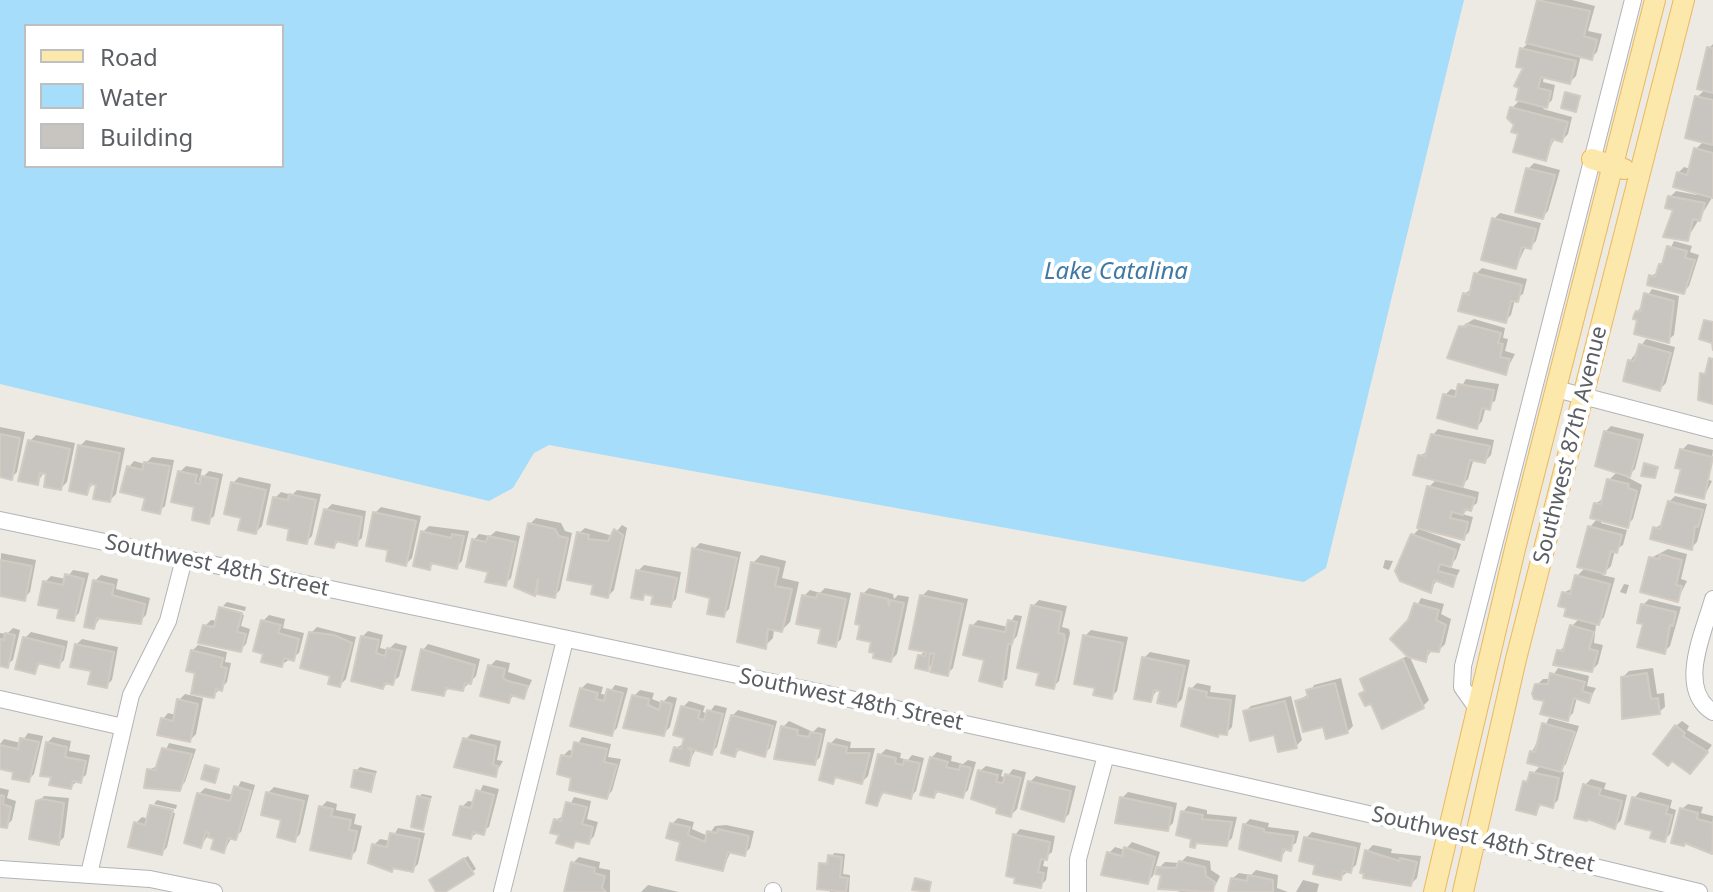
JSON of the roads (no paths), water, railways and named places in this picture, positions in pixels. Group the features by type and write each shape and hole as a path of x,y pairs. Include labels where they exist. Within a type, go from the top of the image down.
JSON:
{"main road":[{"name":"Southwest 87th Avenue","path":"1434,892 1476,707 1655,0"},
{"name":"Southwest 87th Avenue","path":"1463,892 1684,0"},
{"path":"1592,159 1640,173"}],"street":[{"path":"1476,707 1462,687 1463,666 1633,0"},
{"path":"1556,389 1713,430"},
{"name":"Southwest 48th Street","path":"0,520 1106,755 1475,837 1699,892"},
{"path":"89,874 123,727 137,682 168,621 184,559"},
{"path":"1713,599 1694,677 1698,699 1713,712"},
{"path":"502,892 565,640"},
{"path":"0,699 123,727"},
{"path":"1078,892 1078,859 1106,755"},
{"path":"0,869 150,879 214,892"}],"water":[{"name":"Lake Catalina","path":"0,0 1464,0 1326,568 1304,582 549,445 534,453 513,488 489,501 0,384"}]}
